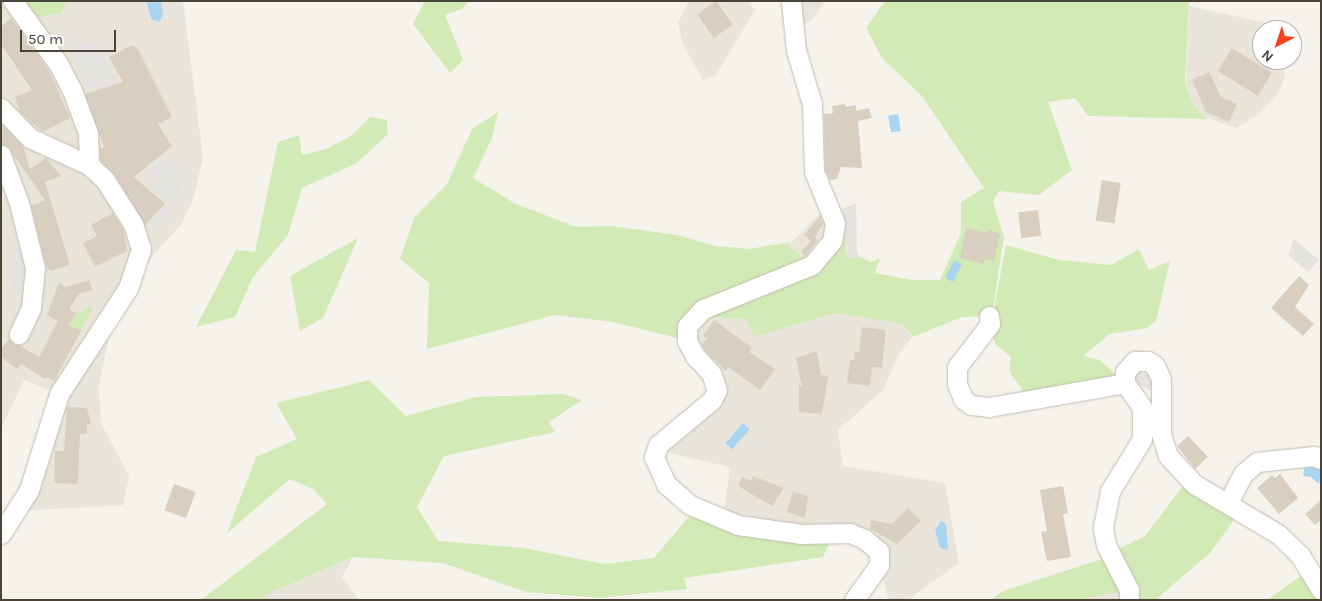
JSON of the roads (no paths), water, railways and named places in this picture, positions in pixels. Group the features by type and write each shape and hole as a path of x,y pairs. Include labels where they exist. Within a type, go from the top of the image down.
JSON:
{"street":[{"path":"13,1 59,64 72,90 88,133 89,165"},
{"path":"791,1 796,50 812,104 814,172 835,223 832,241 812,265 704,309 688,326 687,341 695,356 711,372 717,390 712,400 658,445 654,457 666,484 701,511 738,525 768,532 850,533 864,540 879,551 879,565 854,600"},
{"path":"1,108 30,138 89,165 105,180 133,224 141,250 128,288 59,394 29,490 1,534"},
{"path":"1,155 19,203 36,268 31,308 19,334"},
{"path":"988,316 990,324 957,367 957,384 962,399 971,405 989,406 1125,383"},
{"path":"1129,600 1129,590 1104,537 1104,511 1110,491 1142,439 1144,423 1142,407 1125,383 1125,372 1135,361 1148,362 1159,370 1162,434 1168,456 1201,488 1278,534 1300,555 1321,590"},
{"path":"1228,503 1243,474 1257,462 1314,456 1321,459"}],"water":[{"path":"144,1 161,1 163,15 159,22 151,19 147,3"},
{"path":"898,114 901,131 891,132 888,116"},
{"path":"954,260 962,264 953,282 945,278"},
{"path":"743,423 750,429 732,449 725,443"},
{"path":"1305,465 1321,470 1319,484 1311,477 1303,476"},
{"path":"941,521 946,524 948,550 940,548 935,530"}]}
